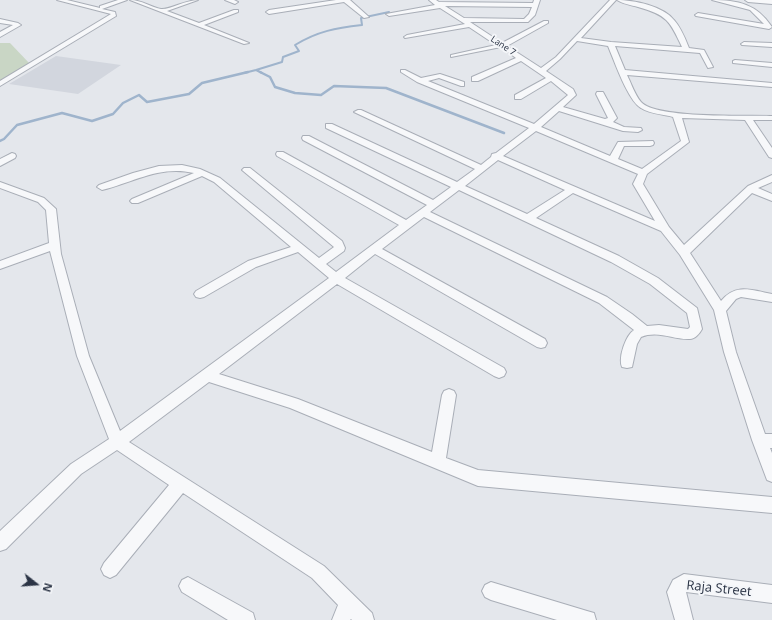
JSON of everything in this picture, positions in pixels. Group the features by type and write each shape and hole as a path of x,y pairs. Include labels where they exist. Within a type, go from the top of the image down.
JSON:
{"street":[{"path":"0,84 114,15 113,13 60,0"},
{"path":"102,7 124,0"},
{"path":"133,0 246,44"},
{"path":"161,11 195,0"},
{"path":"228,0 235,2"},
{"path":"269,12 346,0 366,17"},
{"path":"541,71 558,58 612,0"},
{"path":"620,0 661,13 669,18 675,24 686,48 685,49"},
{"path":"717,0 752,8 764,18 771,28"},
{"path":"748,0 772,2"},
{"path":"390,14 436,3 537,3 532,15 526,21 462,20"},
{"name":"Lane 7","path":"436,3 503,45 572,94 556,108"},
{"path":"199,25 236,11"},
{"path":"698,15 771,28"},
{"path":"0,21 16,24 18,26 0,35"},
{"path":"453,56 503,45 546,22"},
{"path":"407,36 469,25"},
{"path":"575,38 611,44 702,51 710,67"},
{"path":"611,44 622,72 642,106 677,116 772,118"},
{"path":"744,44 772,45"},
{"path":"475,79 521,58"},
{"path":"735,62 772,64"},
{"path":"403,71 420,80 642,172"},
{"path":"622,72 772,85"},
{"path":"420,80 440,76 461,84"},
{"path":"518,97 551,78"},
{"path":"600,94 613,118 605,122"},
{"path":"0,543 76,469 117,442 207,376 456,186 535,128 556,108 624,129 638,130"},
{"path":"358,112 481,168"},
{"path":"677,116 685,142 642,172 638,184 665,229 684,252 720,310 730,352 766,440 772,476"},
{"path":"748,118 772,155"},
{"path":"329,126 615,259 654,281 693,311 696,329 690,334 666,330 643,330 633,338 628,363"},
{"path":"306,138 433,204"},
{"path":"613,160 621,144 650,143"},
{"path":"280,154 406,225"},
{"path":"0,163 12,156"},
{"path":"496,156 665,229"},
{"path":"102,187 145,172 168,166 194,170 202,173 217,180 336,278 499,372"},
{"path":"247,170 338,244 340,248 318,264"},
{"path":"135,201 202,173"},
{"path":"684,252 751,189 772,178"},
{"path":"0,196 5,187 41,200 51,209 55,245 83,356 117,442 318,572 365,620"},
{"path":"751,189 772,198"},
{"path":"527,219 573,190"},
{"path":"422,212 604,300 643,330"},
{"path":"0,265 55,245"},
{"path":"200,294 252,264 299,248"},
{"path":"374,249 541,343"},
{"path":"720,310 732,296 741,293 772,298"},
{"path":"207,376 293,403 478,478 772,505"},
{"path":"438,462 449,395"},
{"path":"110,569 181,483"},
{"name":"Raja Street","path":"684,620 676,592 679,586 684,583 772,594"},
{"path":"188,586 246,620"},
{"path":"491,591 587,620"},
{"path":"341,620 348,602"}],"shaded area":[{"path":"56,56 121,65 78,94 9,84"}],"green space":[{"path":"0,43 10,43 31,65 0,83"}],"waterway":[{"path":"256,70 282,62 283,57 299,51 295,45 312,36 335,29 362,25 361,18 389,12"},
{"path":"248,72 256,70"},
{"path":"256,70 270,77 275,87 295,93 321,95 334,86 386,88 504,133"},
{"path":"0,141 4,139 17,125 62,113 92,121 113,114 123,103 139,95 147,102 189,94 202,83 248,72"},
{"path":"244,73 248,72"}]}
